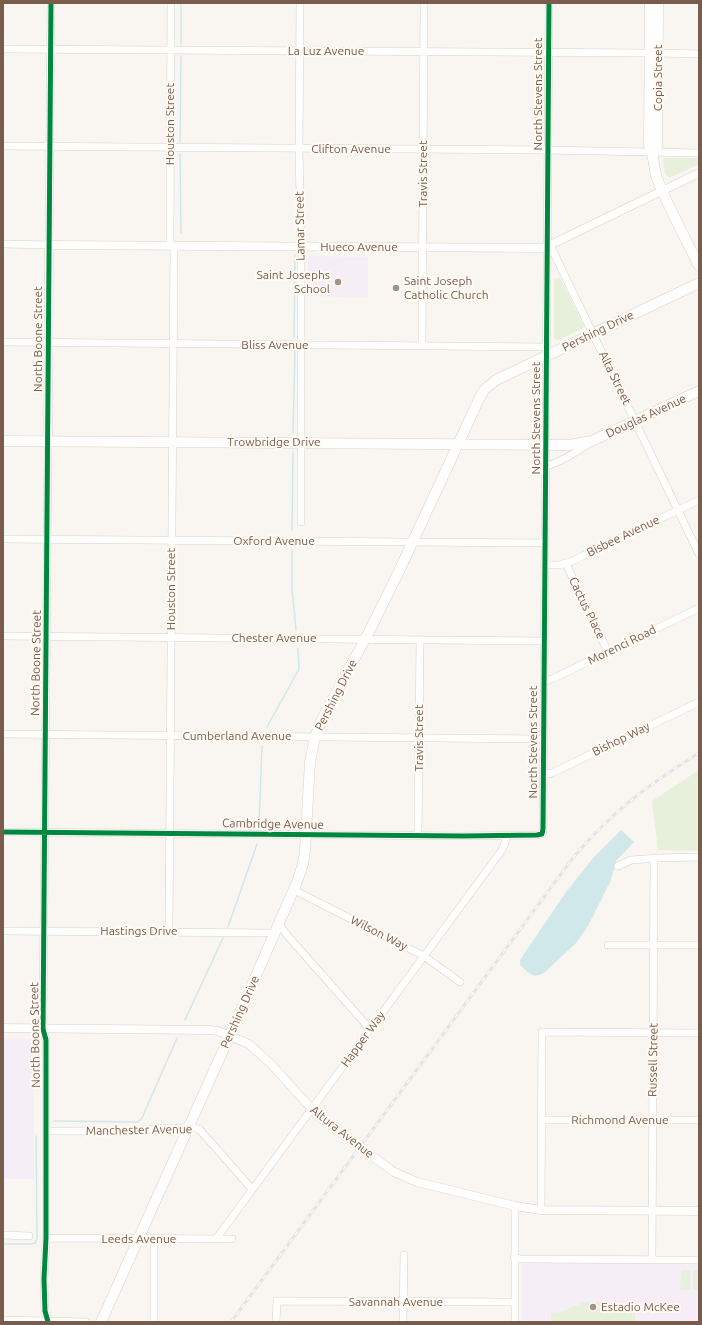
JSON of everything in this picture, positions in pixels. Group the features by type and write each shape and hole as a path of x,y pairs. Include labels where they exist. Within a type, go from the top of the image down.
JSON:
{"main road":[{"name":"Copia Street","path":"650,3 654,53 657,146 653,153 655,173 662,191 699,266"},
{"name":"Copia Street","path":"654,53 658,3"},
{"name":"Pershing Drive","path":"101,1322 294,890 303,864 307,835 310,762 315,737 323,717 413,542 480,397 490,384 546,351 593,333 699,283"},
{"name":"Douglas Avenue","path":"546,444 569,445 592,441 699,391"},
{"name":"Trowbridge Drive","path":"3,441 546,444"}],"street":[{"name":"North Boone Street","path":"48,1321 45,1310 44,1279 46,1238 46,1040 43,1029 51,3"},
{"name":"Houston Street","path":"168,931 173,344 170,148 171,3"},
{"name":"Lamar Street","path":"300,3 300,522"},
{"name":"Travis Street","path":"422,346 424,3"},
{"name":"North Stevens Street","path":"542,834 546,351 549,246 549,3"},
{"name":"La Luz Avenue","path":"3,48 699,54"},
{"name":"Clifton Avenue","path":"3,146 548,150 699,153"},
{"name":"Hueco Avenue","path":"3,244 536,248 549,246 699,173"},
{"name":"Alta Street","path":"549,246 636,421 699,554"},
{"name":"Bliss Avenue","path":"3,342 422,346 546,351"},
{"name":"Douglas Avenue","path":"546,466 575,453 592,441"},
{"name":"Bisbee Avenue","path":"545,565 566,564 699,500"},
{"name":"Oxford Avenue","path":"3,538 545,543"},
{"name":"Cactus Place","path":"566,564 608,652"},
{"name":"Morenci Road","path":"544,681 552,679 699,608"},
{"name":"Chester Avenue","path":"3,636 544,641"},
{"name":"Travis Street","path":"418,836 420,640"},
{"name":"Bishop Way","path":"543,775 552,773 699,702"},
{"name":"Cumberland Avenue","path":"3,734 543,739"},
{"name":"Cambridge Avenue","path":"3,832 418,836 506,836 542,834"},
{"name":"Happer Way","path":"216,1239 502,850 506,836"},
{"path":"618,866 632,860 699,857"},
{"name":"Russell Street","path":"652,1260 654,859"},
{"name":"Wilson Way","path":"294,890 424,956 460,982"},
{"name":"Hastings Drive","path":"3,931 168,931 277,929"},
{"path":"277,929 287,935 370,1029"},
{"path":"608,945 699,945"},
{"name":"Altura Avenue","path":"3,1028 218,1031 249,1044 272,1065 324,1121 388,1168 404,1177 424,1184 515,1206 541,1210 699,1211"},
{"path":"541,1210 542,1032 699,1033"},
{"name":"Richmond Avenue","path":"541,1120 699,1120"},
{"name":"Manchester Avenue","path":"46,1131 136,1132 164,1128 196,1128 200,1130 252,1189"},
{"path":"515,1206 515,1322"},
{"path":"3,1235 29,1236"},
{"name":"Leeds Avenue","path":"46,1238 232,1239"},
{"path":"154,1239 154,1322"},
{"path":"404,1255 404,1322"},
{"path":"514,1257 521,1259 699,1260"},
{"name":"Savannah Avenue","path":"276,1322 277,1301 515,1302"},
{"path":"3,1320 86,1322"}],"shaded area":[{"name":"Saint Josephs School","path":"308,256 368,257 368,298 308,296"},
{"path":"3,1038 34,1039 34,1179 3,1179"},
{"path":"522,1263 699,1264 699,1322 522,1322"}],"green space":[{"path":"665,158 699,158 699,164 669,178 665,173 663,160"},
{"path":"560,278 584,326 583,328 559,340 554,339 554,279"},
{"path":"699,770 699,851 658,850 652,801"},
{"path":"681,1270 690,1270 690,1290 680,1290"},
{"path":"693,1270 699,1270 699,1290 693,1290"},
{"name":"Estadio McKee","path":"585,1302 600,1302 627,1312 635,1312 635,1322 551,1322 551,1312 558,1313"}],"water":[{"path":"621,830 634,842 616,861 611,880 588,926 576,943 544,973 534,975 528,973 520,965 520,960 566,892 594,857"}],"waterway":[{"path":"181,3 181,44"},
{"path":"180,142 181,56"},
{"path":"180,154 181,233"},
{"path":"294,338 295,255"},
{"path":"293,433 295,350"},
{"path":"292,530 293,452"},
{"path":"292,550 292,588 296,630"},
{"path":"267,727 299,669 298,648"},
{"path":"259,826 262,746"},
{"path":"228,927 257,844"},
{"path":"185,1020 223,938"},
{"path":"54,1121 138,1122 142,1118 177,1038"},
{"path":"3,1244 31,1244 35,1243 37,1239 36,1136"}],"railway":[{"path":"231,1322 572,859 601,827 631,800 663,776 699,753"}],"cycle path":[{"path":"48,1322 45,1311 44,1279 46,1238 46,1040 43,1029 51,3"},
{"path":"3,832 463,836 542,834 549,3"}],"place":[{"name":"Saint Josephs School","path":"338,282"},
{"name":"Saint Joseph Catholic Church","path":"396,288"},
{"name":"Estadio McKee","path":"593,1307"}]}
